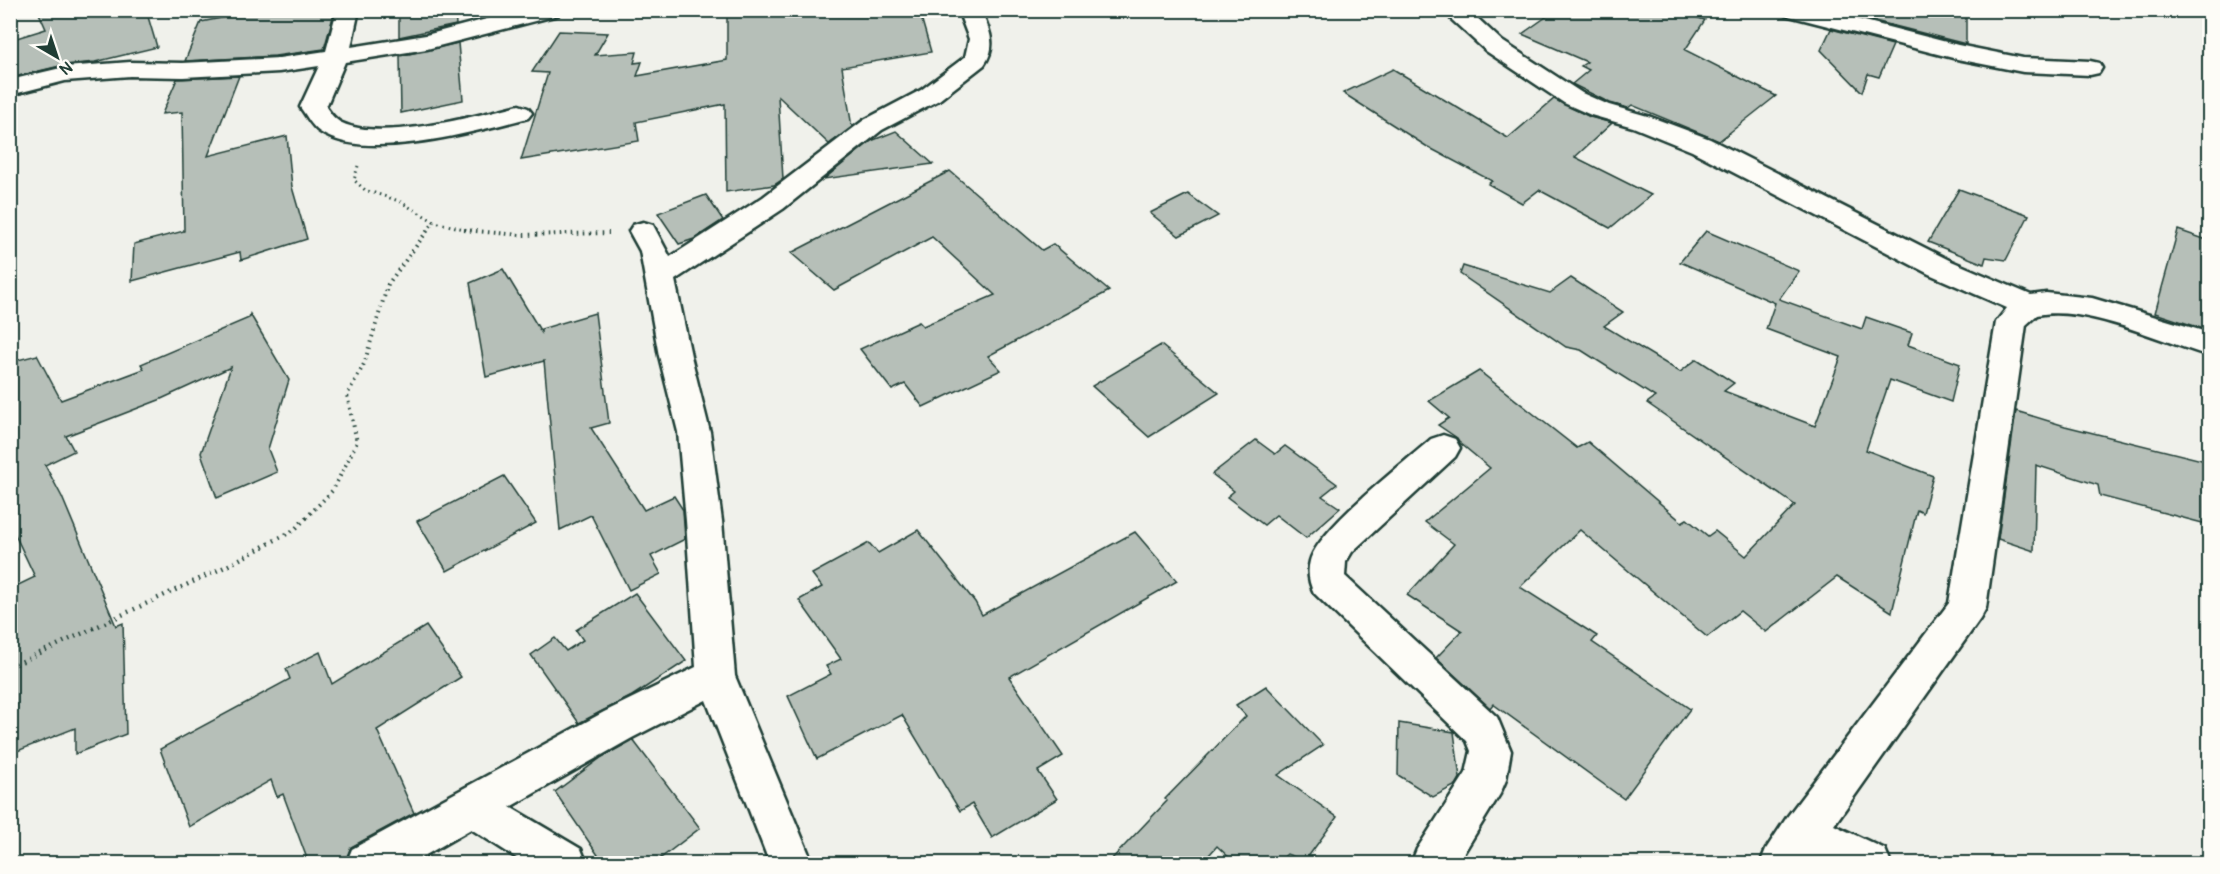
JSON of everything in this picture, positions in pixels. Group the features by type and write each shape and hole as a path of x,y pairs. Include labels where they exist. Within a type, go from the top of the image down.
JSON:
{"street":[{"path":"348,10 338,54 323,80 313,107 332,128 361,138 437,133 519,113"},
{"path":"10,88 64,74 130,69 183,70 279,65 338,54 427,42 550,10"},
{"path":"659,276 773,203 873,125 930,95 976,60 981,39 969,10"},
{"path":"1464,10 1459,14 1494,46 1573,98 1600,110 1642,122 1701,145 1929,262 2028,306 2052,303 2116,313 2210,345"},
{"path":"1793,10 1935,47 2023,65 2090,68"},
{"path":"643,231 654,251 694,432 704,521 716,676 792,864"},
{"path":"1870,864 1792,848 1967,608 2011,322 2028,306"},
{"path":"1432,864 1485,780 1491,751 1483,730 1327,582 1328,561 1339,542 1443,448"},
{"path":"367,864 618,725 716,676"},
{"path":"471,806 566,864"}],"path":[{"path":"361,138 354,180 363,190 397,200 434,222 464,231 578,236 643,231"},
{"path":"10,666 227,566 294,530 333,490 357,442 347,395 364,364 388,284 434,222"}],"building":[{"path":"146,10 157,47 95,62 64,65 10,78 10,40 46,29 38,11"},
{"path":"262,10 335,10 324,49 275,56 185,61 201,22"},
{"path":"399,10 455,10 456,25 399,37"},
{"path":"727,10 919,10 931,52 842,67 852,127 829,144 778,96 783,179 774,185 726,192 725,104 636,122 639,141 521,160 548,73 532,72 559,31 608,33 595,55 637,52 634,63 642,62 637,76 727,60"},
{"path":"1556,10 1673,10 1705,20 1685,50 1776,96 1719,141 1632,105 1628,108 1610,103 1572,84 1589,70 1581,66 1587,62 1522,34"},
{"path":"1840,10 1966,10 1966,44 1839,12"},
{"path":"1831,29 1893,45 1879,77 1868,74 1862,92 1821,50"},
{"path":"458,43 463,100 401,113 400,56"},
{"path":"1393,69 1508,138 1554,99 1590,117 1612,123 1575,157 1651,195 1610,228 1539,190 1522,203 1488,184 1492,181 1426,146 1343,93"},
{"path":"239,76 208,156 287,136 292,187 307,239 241,260 240,252 132,281 134,244 184,231 182,112 162,114 177,79"},
{"path":"896,131 933,164 824,179 871,141"},
{"path":"950,171 1042,250 1053,244 1109,291 988,356 1001,370 923,407 905,384 892,390 860,349 919,322 923,326 995,295 932,237 834,290 791,253"},
{"path":"1959,189 2029,215 2006,260 1986,257 1984,264 1928,242"},
{"path":"1188,194 1218,216 1179,236 1150,213"},
{"path":"706,195 723,220 694,239 679,244 658,213"},
{"path":"2178,230 2210,241 2210,331 2155,313"},
{"path":"1706,231 1799,271 1779,299 1862,329 1866,317 1912,333 1908,345 1960,364 1951,402 1890,380 1866,450 1933,476 1923,513 1917,510 1892,612 1837,577 1766,632 1740,611 1707,637 1580,530 1520,587 1597,636 1592,642 1690,709 1624,799 1493,704 1490,708 1436,658 1462,631 1407,595 1454,544 1425,522 1490,468 1457,438 1438,425 1449,418 1429,401 1479,371 1577,448 1588,442 1682,522 1687,519 1708,536 1715,531 1746,556 1795,505 1647,403 1655,397 1581,350 1566,347 1460,274 1463,266 1550,293 1571,278 1623,312 1604,326 1680,372 1697,359 1734,383 1724,391 1815,426 1841,357 1766,329 1775,303 1680,262"},
{"path":"503,269 541,332 541,329 595,313 609,423 591,428 644,510 674,496 683,510 685,539 651,556 661,574 629,590 591,515 560,530 544,361 486,377 470,283"},
{"path":"250,314 289,380 268,449 277,472 217,498 201,453 231,367 159,400 66,436 74,451 45,465 62,497 116,626 123,623 126,734 75,754 75,728 10,754 10,589 35,577 10,524 10,362 37,355 61,400 144,369 141,364 249,318"},
{"path":"1161,345 1219,393 1149,437 1092,386"},
{"path":"2016,411 2065,426 2210,462 2210,525 2100,496 2098,485 2036,465 2034,551 1998,539"},
{"path":"1256,440 1275,454 1285,446 1337,484 1322,496 1340,508 1306,538 1276,515 1264,525 1227,497 1234,491 1212,474"},
{"path":"504,476 536,523 447,571 417,521"},
{"path":"918,530 975,602 982,615 1135,532 1177,581 1009,677 1063,756 1038,771 1057,799 992,838 972,804 960,811 902,715 817,759 788,696 831,674 826,666 841,659 799,600 822,587 812,574 869,543 878,553"},
{"path":"635,593 686,661 632,696 579,723 531,655 555,638 566,651 583,640 576,630"},
{"path":"426,626 461,677 377,730 414,813 351,847 344,864 309,864 283,794 277,797 271,780 189,827 160,749 290,679 286,669 320,652 332,684"},
{"path":"1266,686 1323,745 1278,775 1337,817 1305,861 1287,854 1276,864 1236,864 1217,846 1201,864 1107,864 1167,801 1165,799 1246,716 1236,705"},
{"path":"1399,723 1454,732 1460,778 1456,785 1433,797 1398,775"},
{"path":"633,740 700,828 653,864 604,864 555,792 602,757"}]}
